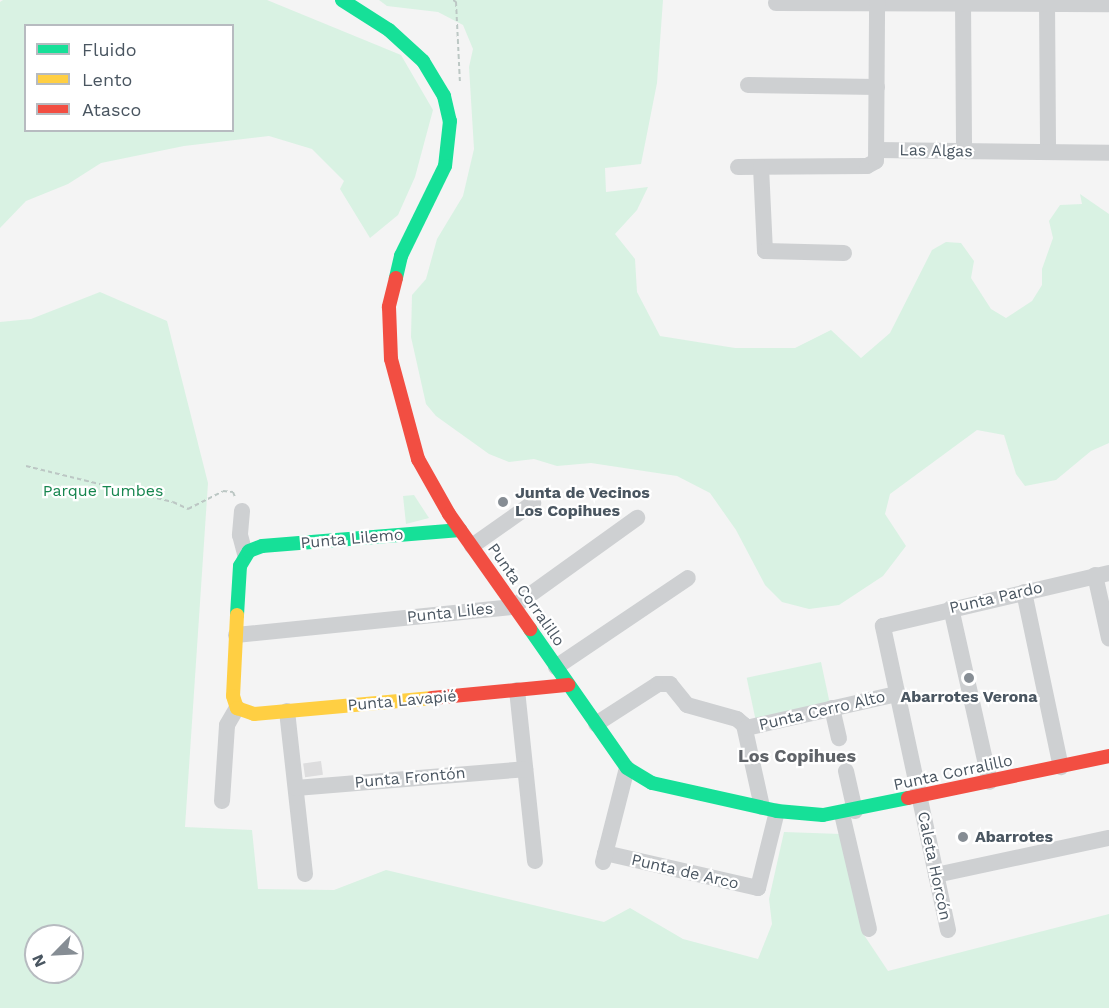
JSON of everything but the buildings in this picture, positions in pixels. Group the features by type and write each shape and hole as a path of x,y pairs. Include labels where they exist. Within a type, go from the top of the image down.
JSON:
{"street":[{"name":"Punta Corralillo","path":"342,0 413,51 435,79 448,109 450,137 445,166 401,256 392,289 388,326 391,358 408,430 427,476 460,530 627,768 652,783 770,809 849,812 1109,756"},
{"path":"784,2 1109,4"},
{"path":"877,2 877,150"},
{"path":"963,2 964,151"},
{"path":"1047,2 1048,152"},
{"path":"748,85 878,87"},
{"name":"Las Algas","path":"738,167 871,165 877,150 1109,153"},
{"path":"761,167 765,251 844,253"},
{"path":"472,546 533,502"},
{"path":"222,801 227,725 237,708 233,696 240,566 245,554 240,535 242,511"},
{"name":"Punta Liles","path":"236,634 513,606 637,518"},
{"name":"Punta Lilemo","path":"245,554 262,546 460,530"},
{"path":"1102,574 1109,638"},
{"name":"Punta Pardo","path":"884,626 1102,574"},
{"path":"556,667 688,578"},
{"path":"1023,592 1061,766"},
{"path":"951,609 990,782"},
{"name":"Caleta Horcón","path":"884,626 948,930"},
{"name":"Punta Cerro Alto","path":"596,724 662,682 670,684 687,705 737,718 746,728 897,694"},
{"name":"Punta Lavapié","path":"237,708 250,715 568,685"},
{"path":"517,690 535,861"},
{"path":"832,708 838,738"},
{"path":"288,711 305,874"},
{"path":"746,728 770,809"},
{"name":"Punta de Arco","path":"627,768 604,857 758,888 770,809"},
{"name":"Punta Frontón","path":"296,788 525,769"},
{"path":"846,771 849,812 869,928"},
{"path":"936,874 1109,838"}],"path":[{"path":"453,0 456,2 460,94"},
{"path":"26,466 173,502 188,509 213,495 233,492 242,511"}],"green space":[{"path":"3,0 267,0 401,55 433,110 415,177 398,215 370,238 340,189 344,181 312,149 269,136 184,146 101,163 68,184 26,201 0,228 0,2"},
{"path":"379,0 663,0 657,83 641,164 605,168 606,192 648,187 637,210 615,234 635,259 637,292 660,336 735,348 795,348 831,330 861,358 890,333 932,250 946,242 961,243 974,261 971,278 991,309 1006,318 1032,301 1042,285 1042,269 1053,238 1049,221 1060,205 1082,204 1080,194 1109,214 1109,443 1091,451 1056,480 1025,486 1016,474 1004,435 977,430 890,494 885,514 906,546 883,576 839,605 809,609 782,602 765,585 736,530 710,493 677,476 591,463 557,466 534,459 509,462 489,454 436,416 426,404 411,337 412,295 426,279 437,239 463,196 474,149 469,67 473,49 463,25 438,12 387,6"},
{"name":"Parque Tumbes","path":"100,292 167,321 208,483 185,827 252,830 258,889 334,890 386,870 604,922 630,908 683,939 758,959 772,924 769,899 784,832 841,834 864,935 888,971 1109,914 1109,1008 0,1008 0,322 31,319"},
{"path":"414,495 429,518 406,524 403,496"},
{"path":"821,662 830,704 756,720 747,678"}],"traffic: fast":[{"path":"342,0 389,30 423,61 444,96 450,121 445,166 401,256 396,278"},
{"path":"237,615 240,566 249,551 262,546 460,530"},
{"path":"530,629 627,768 652,783 777,811 823,815 908,798"}],"traffic: slow":[{"path":"237,615 233,696 237,708 254,714 432,698"}],"traffic: jam":[{"path":"396,278 389,307 391,359 418,459 449,514 530,629"},
{"path":"432,698 568,685"},
{"path":"908,798 1109,756"}],"place":[{"name":"Junta de Vecinos Los Copihues","path":"503,502"},
{"name":"Abarrotes Verona","path":"969,678"},
{"name":"Abarrotes","path":"963,837"}],"district":[{"name":"Los Copihues","path":"797,756"}]}
